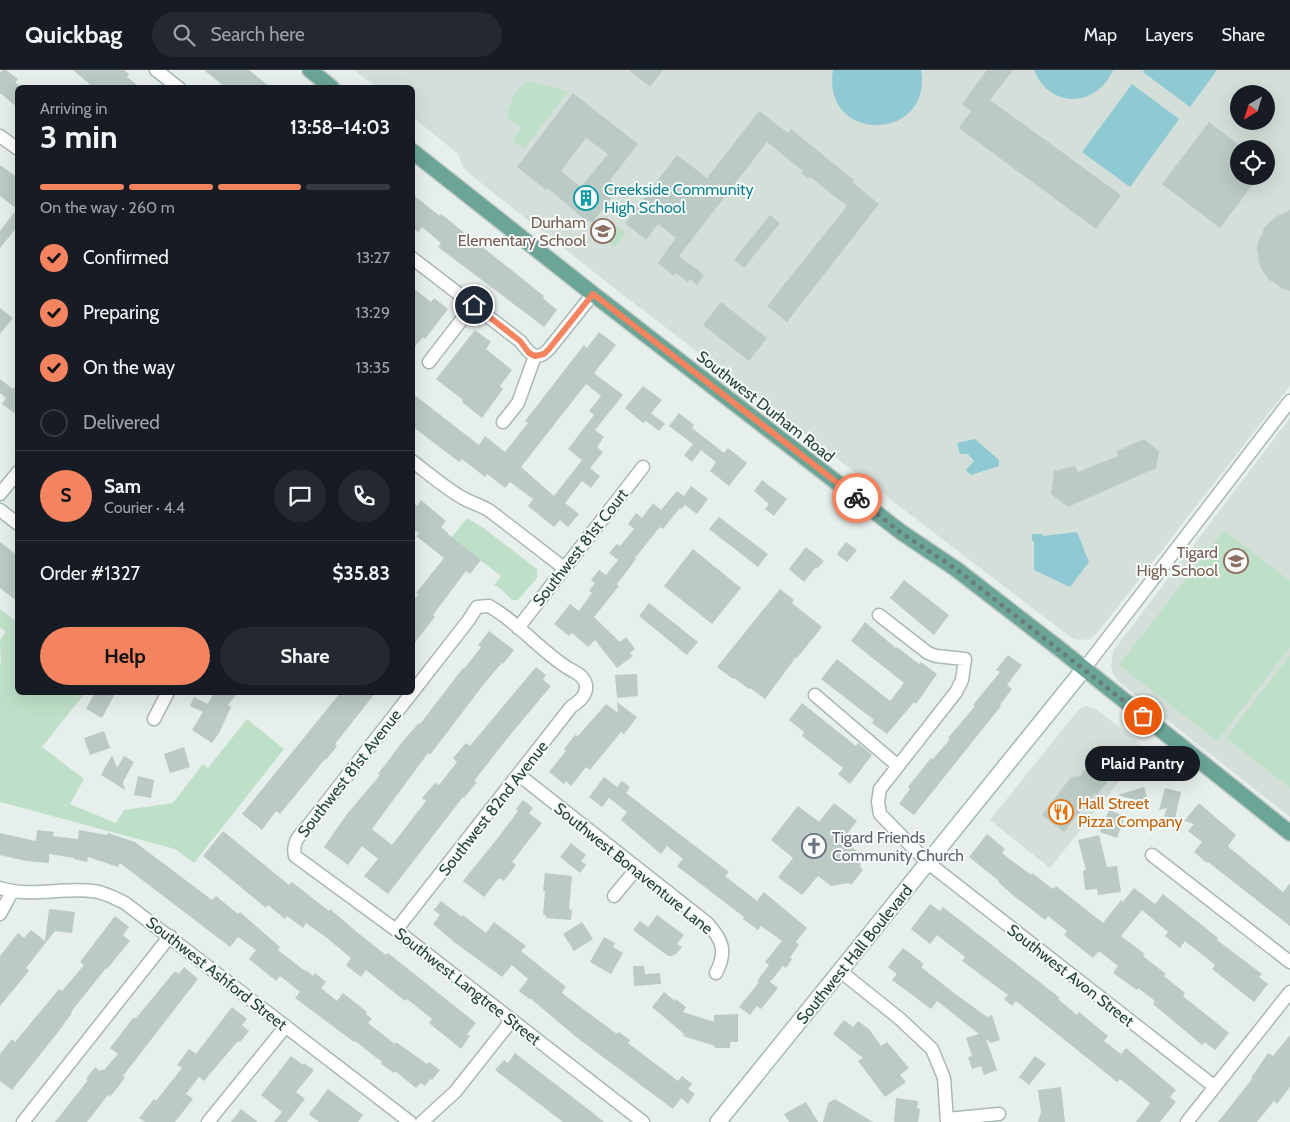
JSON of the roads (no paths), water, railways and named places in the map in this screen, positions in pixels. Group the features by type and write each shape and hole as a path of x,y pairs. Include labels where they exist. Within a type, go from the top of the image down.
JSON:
{"main road":[{"path":"310,70 324,85"},
{"name":"Southwest Durham Road","path":"415,153 900,532 956,569 1290,833"},
{"name":"Southwest Hall Boulevard","path":"718,1122 1084,669"}],"street":[{"path":"156,70 175,85"},
{"path":"0,136 15,148"},
{"path":"415,260 520,341 529,353 535,356 544,354 549,349 593,294"},
{"path":"430,362 474,305"},
{"path":"503,422 518,403 535,356"},
{"path":"1084,669 1290,401"},
{"path":"415,463 463,498 482,505 564,568"},
{"name":"Southwest 81st Court","path":"518,628 643,467"},
{"path":"0,494 15,476"},
{"path":"0,510 15,522"},
{"name":"Southwest 81st Avenue","path":"415,689 477,607 484,605 495,609 518,628"},
{"name":"Southwest Avon Street","path":"879,615 928,653 965,659 962,680 956,692 880,789 878,802 880,814 927,862 1215,1087"},
{"name":"Southwest 82nd Avenue","path":"396,930 572,707 586,692 584,679 578,673 538,646 518,628"},
{"path":"154,719 166,695"},
{"name":"Southwest 81st Avenue","path":"294,850 294,844 298,836 308,827 411,695"},
{"path":"815,695 898,766"},
{"name":"Southwest Bonaventure Lane","path":"519,775 707,923 720,939 722,947 720,964 716,974"},
{"name":"Southwest Langtree Street","path":"294,850 295,856 301,861 396,930 643,1122"},
{"path":"1152,854 1290,962"},
{"path":"614,896 636,868"},
{"path":"0,914 6,890"},
{"name":"Southwest Ashford Street","path":"6,890 95,891 126,903 410,1122"},
{"path":"23,1122 170,936"},
{"path":"840,970 900,1019 932,1049 944,1078 947,1121 999,1114"},
{"path":"1187,1122 1290,992"},
{"path":"422,1122 455,1092 512,1020"},
{"path":"208,1122 286,1026"}],"water":[{"path":"833,70 921,70 920,94 911,111 895,122 877,125 859,122 843,111 834,94"},
{"path":"1034,70 1113,70 1106,83 1096,92 1085,97 1073,99 1061,97 1050,92 1041,83"},
{"path":"1144,70 1217,70 1190,107 1143,72"},
{"path":"1132,84 1179,119 1130,187 1082,152"},
{"path":"975,439 999,460 999,466 971,475 966,470 974,461 968,454 960,454 957,443"},
{"path":"1077,532 1089,562 1070,587 1034,570 1034,541 1032,541 1032,534 1042,534 1043,536"}],"place":[{"name":"Creekside Community High School","path":"586,198"},
{"name":"Durham Elementary School","path":"603,231"},
{"name":"Tigard High School","path":"1236,561"},
{"name":"Plaid Pantry","path":"1143,716"},
{"name":"Hall Street Pizza Company","path":"1061,812"},
{"name":"Tigard Friends Community Church","path":"814,846"}]}
